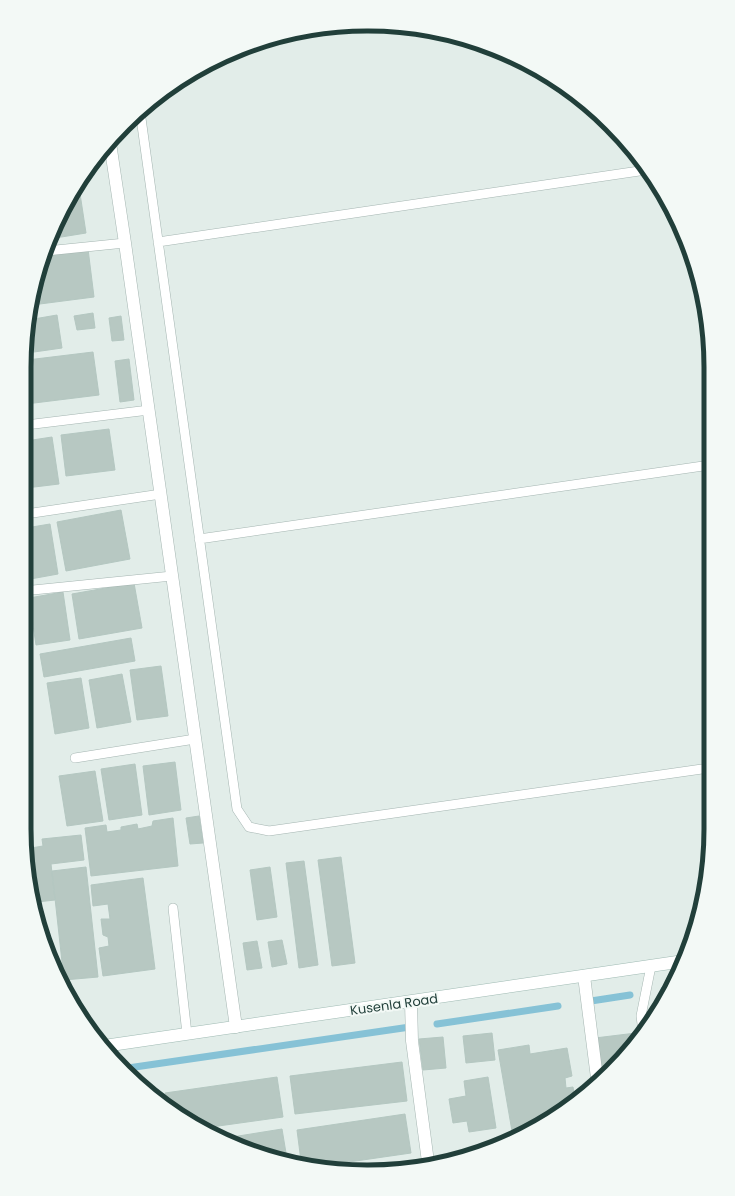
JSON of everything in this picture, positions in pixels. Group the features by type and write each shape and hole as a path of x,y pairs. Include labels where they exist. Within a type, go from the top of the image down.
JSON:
{"street":[{"path":"111,151 236,1027"},
{"name":"Kusenla Road","path":"111,1045 676,962"},
{"path":"584,976 596,1074"},
{"path":"411,1002 412,1041 428,1160"}],"lane":[{"path":"141,120 237,809 249,827 269,831 704,769"},
{"path":"158,242 640,171"},
{"path":"52,251 125,242"},
{"path":"31,424 149,410"},
{"path":"199,539 704,466"},
{"path":"31,513 161,494"},
{"path":"33,590 172,576"},
{"path":"75,758 195,739"},
{"path":"173,908 187,1034"},
{"path":"642,1022 641,1016 651,966"}],"building":[{"path":"80,193 86,233 58,238"},
{"path":"88,249 94,297 37,304 42,280 51,254"},
{"path":"93,313 95,328 77,330 74,316"},
{"path":"57,315 62,348 32,352 35,319"},
{"path":"121,316 124,340 112,341 109,318"},
{"path":"93,352 99,395 31,403 31,359"},
{"path":"129,359 134,400 120,402 115,361"},
{"path":"109,429 115,470 66,476 61,435"},
{"path":"52,437 59,484 31,487 31,440"},
{"path":"121,510 130,559 66,571 57,522"},
{"path":"50,524 58,574 31,579 31,527"},
{"path":"134,583 142,628 79,639 72,594"},
{"path":"63,592 70,640 36,645 31,611 31,598"},
{"path":"131,638 135,661 44,677 40,654"},
{"path":"161,666 168,716 137,720 130,670"},
{"path":"122,674 131,722 97,728 89,680"},
{"path":"81,678 89,728 55,734 47,683"},
{"path":"175,762 181,810 149,815 143,766"},
{"path":"135,764 142,815 109,820 101,769"},
{"path":"95,771 103,821 67,826 59,776"},
{"path":"199,816 203,843 190,844 186,818"},
{"path":"173,818 178,866 91,876 85,828 106,825 107,832 121,830 121,827 137,824 138,829 152,826 153,821"},
{"path":"81,835 84,860 51,864 55,900 39,902 32,848 43,846 42,839"},
{"path":"341,857 355,963 332,966 318,860"},
{"path":"304,861 318,965 299,968 286,863"},
{"path":"86,867 98,977 67,980 63,970 52,871"},
{"path":"270,867 277,917 257,920 250,870"},
{"path":"143,878 155,969 103,976 99,948 109,946 108,937 103,935 101,919 110,919 108,904 93,906 91,885"},
{"path":"282,940 287,964 272,967 268,942"},
{"path":"257,941 262,968 247,970 243,943"},
{"path":"492,1033 495,1060 466,1063 463,1036"},
{"path":"634,1033 599,1071 595,1038"},
{"path":"443,1037 446,1068 423,1070 419,1039"},
{"path":"529,1045 530,1054 567,1048 572,1076 565,1078 566,1088 573,1087 574,1093 536,1120 512,1132 498,1050"},
{"path":"402,1062 407,1101 295,1114 290,1076"},
{"path":"277,1077 283,1117 213,1127 181,1108 166,1097 165,1093"},
{"path":"488,1077 496,1128 469,1132 467,1121 453,1123 449,1099 466,1096 464,1081"},
{"path":"405,1114 411,1153 339,1163 302,1159 301,1159 297,1130"},
{"path":"282,1129 286,1155 259,1147 234,1137"}],"waterway":[{"path":"591,1001 630,995"},
{"path":"437,1024 558,1006"},
{"path":"132,1067 410,1027"}]}
